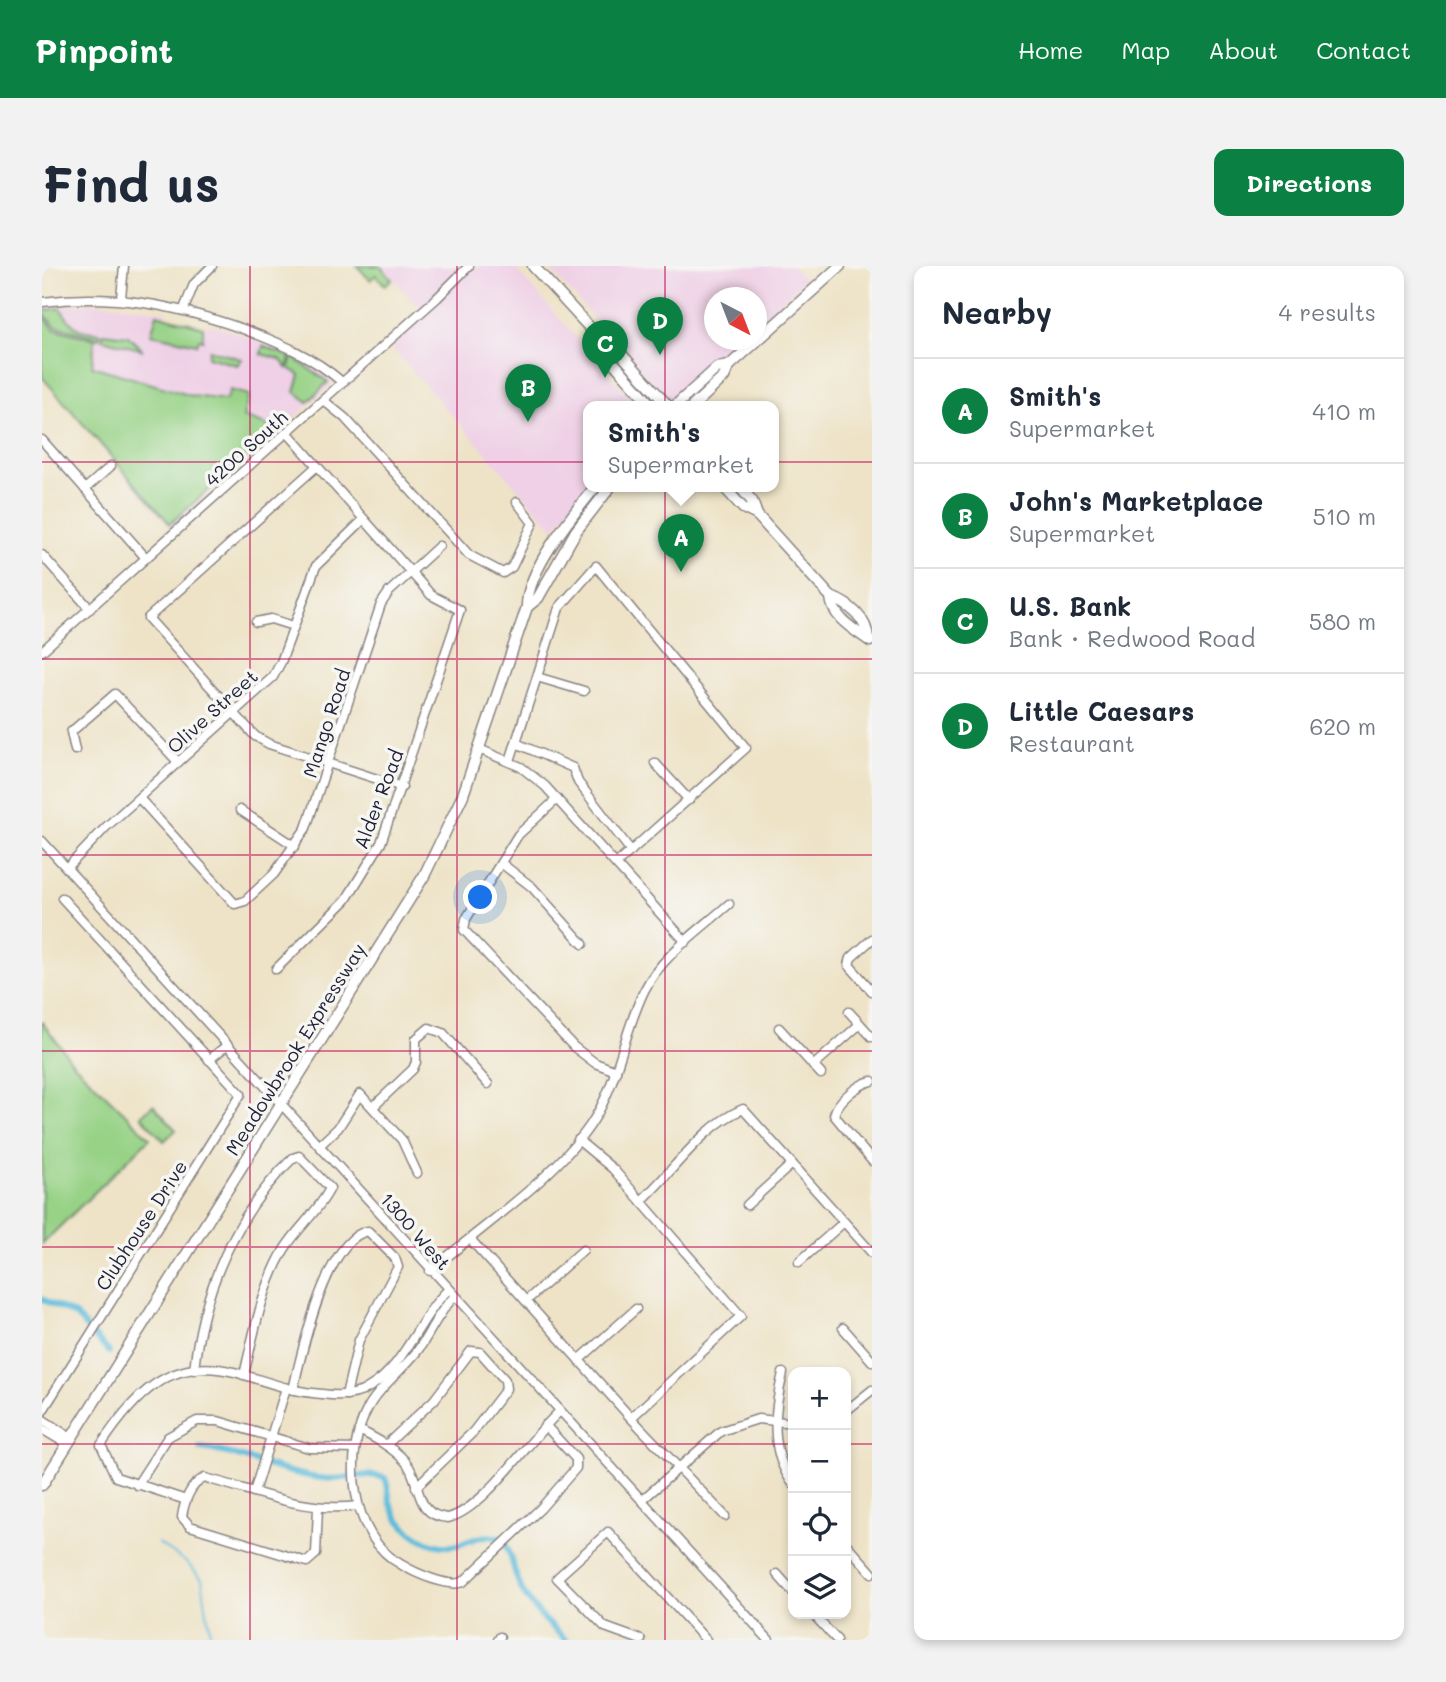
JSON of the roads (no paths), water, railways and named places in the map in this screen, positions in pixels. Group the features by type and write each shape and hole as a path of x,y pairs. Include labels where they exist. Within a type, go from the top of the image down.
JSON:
{"main road":[{"path":"533,266 602,341 615,347 664,401"},
{"path":"698,401 724,377 729,366 840,266"},
{"path":"602,341 606,354 648,401"},
{"path":"681,401 717,368 729,366"},
{"name":"Meadowbrook Expressway","path":"42,1485 424,876 451,825 479,749 527,607 526,594 568,524 592,492"},
{"name":"Meadowbrook Expressway","path":"527,607 538,598 556,564 607,492"},
{"path":"728,492 743,508 757,515 831,597 831,607 855,632 870,641"},
{"path":"744,492 752,501 757,515"},
{"path":"556,564 560,548 570,529 568,524"}],"street":[{"path":"121,298 124,266"},
{"path":"184,309 191,288 212,266"},
{"name":"4200 South","path":"42,651 323,400 468,266"},
{"path":"42,302 121,298 184,309 290,347 312,359 342,382"},
{"path":"323,400 345,418 471,557 503,573 512,566 533,523 517,502"},
{"path":"287,432 411,572"},
{"path":"42,440 146,558"},
{"path":"85,489 111,466"},
{"path":"317,466 148,618 233,713 261,740 401,787"},
{"name":"Olive Street","path":"67,868 278,670 316,566 364,519"},
{"name":"Mango Road","path":"139,798 235,904 245,901 268,881 295,846 313,812 382,604 439,546"},
{"path":"42,555 90,609"},
{"path":"510,761 559,608 596,566 746,748 616,864"},
{"name":"Alder Road","path":"276,969 323,925 358,882 387,830 460,610 438,600 411,572"},
{"path":"256,622 271,619 293,626"},
{"path":"537,677 584,691"},
{"path":"75,750 71,733 115,694 178,762"},
{"path":"516,743 573,768 578,782 631,851"},
{"path":"479,749 510,761 532,775 557,799 686,942"},
{"path":"655,763 689,800"},
{"path":"557,799 524,828 466,919 464,930 574,1047 595,1063 615,1071"},
{"path":"240,810 295,846"},
{"name":"1300 West","path":"42,841 226,1046 320,1145 430,1271 769,1640"},
{"path":"501,863 525,880 583,944"},
{"name":"Clubhouse Drive","path":"42,1412 240,1100 241,1094 62,898"},
{"path":"430,1271 471,1240 578,1140 601,1108 645,990 664,963 729,904"},
{"path":"872,939 851,958 849,965 872,991"},
{"path":"849,1012 872,1037"},
{"path":"813,1066 860,1024"},
{"path":"373,1107 413,1069 417,1054 416,1039 429,1028 443,1033 488,1084"},
{"path":"779,1028 821,1074"},
{"path":"209,1060 226,1046"},
{"path":"872,1081 861,1084 834,1111 836,1121 872,1160"},
{"path":"320,1145 338,1128 360,1094 402,1140 417,1173"},
{"path":"641,1201 731,1114 743,1109 872,1253"},
{"path":"578,1140 606,1163 741,1315 631,1418"},
{"path":"194,1370 214,1286 234,1236 266,1187 293,1158 299,1156 330,1188 293,1236 275,1266 264,1296 244,1375"},
{"path":"747,1205 792,1164"},
{"path":"799,1262 844,1222"},
{"path":"254,1492 290,1389 319,1293 348,1247 359,1235 368,1231 398,1264 359,1340 346,1395"},
{"path":"471,1240 631,1418 725,1516"},
{"path":"526,1301 583,1250"},
{"path":"186,1500 114,1475 101,1445 123,1411 142,1392 163,1379 194,1370 219,1369 290,1389 346,1395 369,1388 404,1353 432,1306 451,1293"},
{"path":"451,1293 419,1349 376,1396 359,1430 355,1448 358,1506 372,1537 392,1559 415,1571 453,1583 463,1582 551,1497 577,1461 545,1425"},
{"path":"579,1360 636,1309"},
{"path":"843,1328 872,1361"},
{"path":"386,1445 434,1399 474,1350 480,1352 505,1380 506,1389 473,1432 416,1487"},
{"path":"783,1373 775,1420 780,1457 788,1474"},
{"path":"851,1406 872,1390"},
{"path":"359,1430 386,1445 410,1468 419,1500 428,1511 443,1517 454,1516 467,1509 506,1472 559,1412"},
{"path":"42,1419 69,1441"},
{"path":"642,1500 721,1431 742,1423 775,1420 788,1422"},
{"path":"137,1485 168,1437 191,1422 218,1421 319,1450 355,1448"},
{"path":"42,1429 69,1441"},
{"path":"318,1508 316,1554 307,1562 184,1522 186,1500 202,1478 293,1504 318,1508 358,1506"},
{"path":"641,1640 606,1627 557,1578 608,1532 706,1640"},
{"path":"851,1550 872,1573"},
{"path":"777,1574 788,1586"},
{"path":"818,1619 837,1640"}],"waterway":[{"path":"42,1299 75,1315 109,1352"},
{"path":"200,1448 315,1477 332,1479 372,1475 385,1478 395,1514 419,1538 450,1546 486,1536 503,1539 526,1597 566,1640"},
{"path":"158,1543 187,1563 202,1579 211,1640"}],"place":[{"name":"Little Caesars","path":"660,355"},
{"name":"U.S. Bank","path":"605,378"},
{"name":"John's Marketplace","path":"528,422"},
{"name":"Smith's","path":"681,572"}]}
